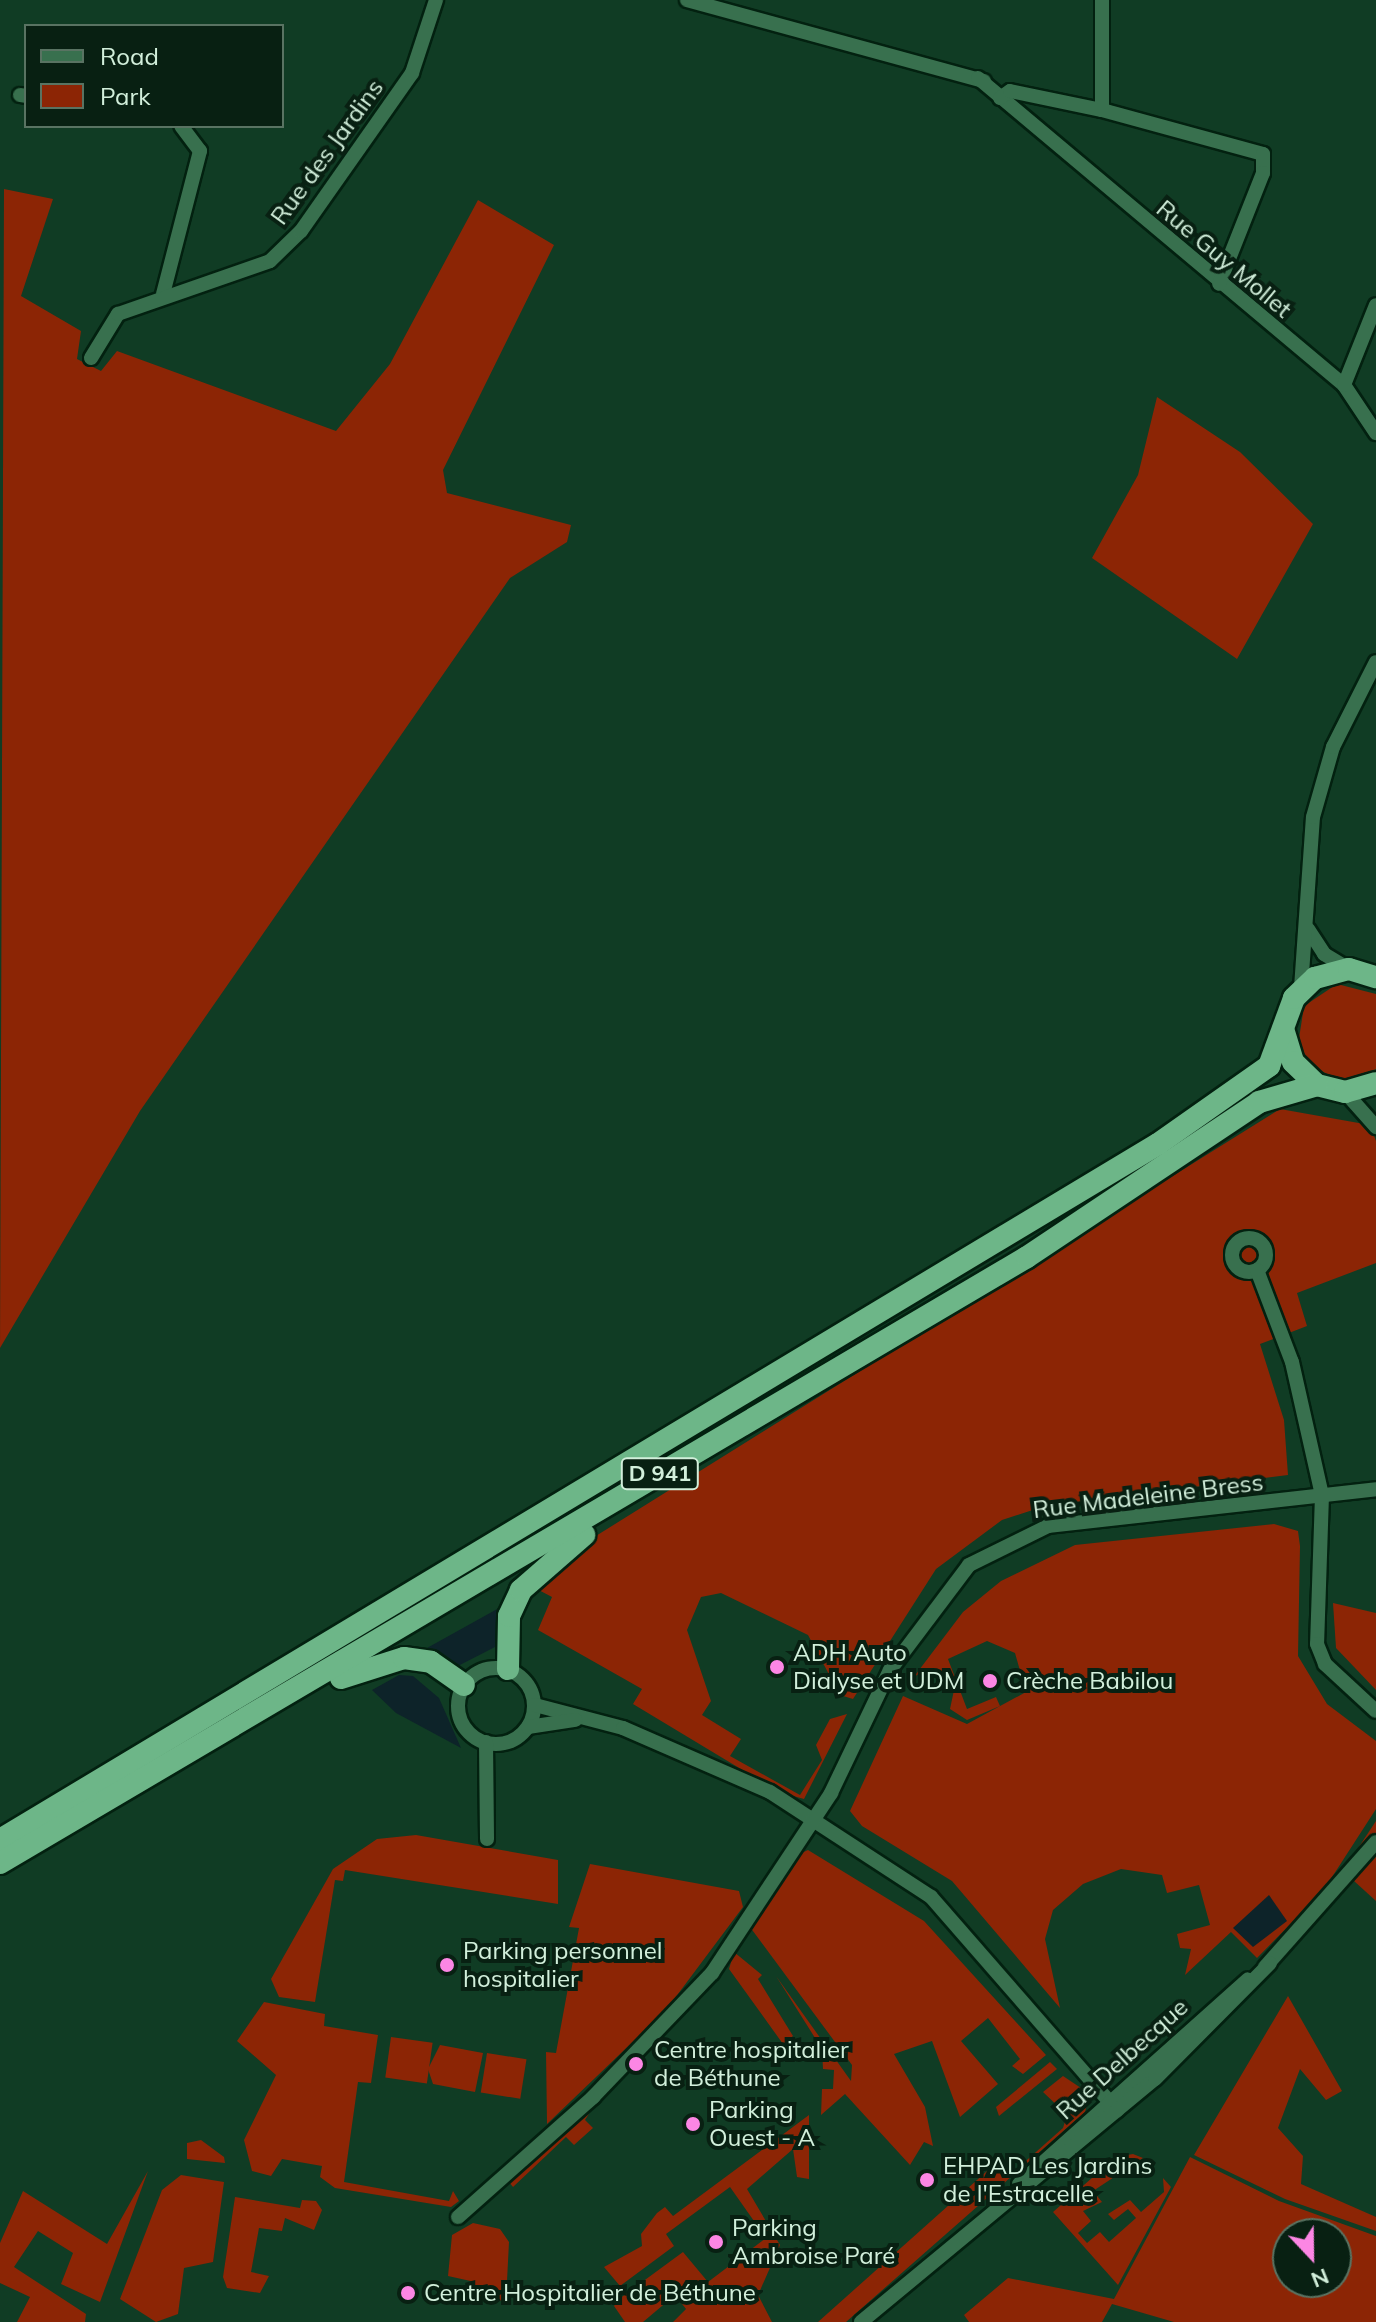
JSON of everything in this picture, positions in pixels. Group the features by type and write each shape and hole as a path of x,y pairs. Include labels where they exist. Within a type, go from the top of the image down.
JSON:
{"highway":[{"path":"1375,976 1349,969 1301,988 1284,1031 1293,1062 1317,1085 1345,1092 1376,1083"},
{"name":"D 941","path":"0,1840 1145,1152 1269,1066 1284,1031"},
{"name":"D 941","path":"0,1863 1027,1257 1259,1102 1317,1085"},
{"path":"508,1669 509,1616 539,1568 662,1487 698,1451"},
{"path":"241,1723 362,1667 404,1658 431,1662 464,1685"}],"street":[{"name":"Rue des Jardins","path":"91,358 118,314 163,294 270,261 301,231 412,73 436,0"},
{"name":"Rue Guy Mollet","path":"687,0 978,78 1005,94 1033,129 1344,385 1376,433"},
{"path":"1102,0 1102,110"},
{"path":"1005,94 1102,110 1263,154 1263,173 1219,284"},
{"path":"163,294 200,151 183,128"},
{"path":"1344,385 1376,305"},
{"path":"1301,988 1308,929 1313,817 1333,747 1376,662"},
{"path":"1308,929 1324,954 1349,969"},
{"path":"1345,1092 1376,1127"},
{"path":"1257,1270 1292,1362 1322,1495 1317,1644 1325,1664 1376,1711"},
{"name":"Rue Madeleine Bress","path":"458,2217 679,2010 740,1933 813,1818 890,1670 945,1592 987,1552 1048,1526 1376,1489"},
{"path":"505,1742 486,1742 460,1719 464,1685 483,1669 508,1669 527,1683 535,1705 528,1727"},
{"path":"535,1705 683,1750 813,1818 952,1915 1112,2105"},
{"path":"488,1775 505,1742 528,1727 577,1719"},
{"path":"486,1742 487,1839"},
{"name":"Rue Delbecque","path":"861,2322 1012,2196 1112,2105 1195,2044 1376,1842"}],"green space":[{"path":"4,189 53,199 21,296 81,331 77,359 101,371 117,351 336,431 390,364 478,200 554,245 443,470 447,493 571,525 567,542 510,578 140,1111 0,1348"},
{"path":"1157,397 1240,452 1313,524 1237,659 1092,558 1138,475"},
{"path":"1337,984 1376,994 1376,1069 1342,1082 1307,1063 1298,1045 1304,1006"},
{"path":"1280,1109 1370,1125 1376,1141 1376,1263 1297,1293 1307,1326 1260,1344 1284,1420 1288,1475 1045,1506 1002,1520 936,1569 853,1699 840,1695 808,1635 721,1593 701,1597 687,1630 711,1701 702,1715 741,1739 730,1756 800,1795 822,1760 816,1745 830,1719 847,1714 804,1799 779,1792 633,1704 642,1689 538,1630 552,1597 531,1586 575,1549"},
{"path":"1274,1524 1298,1531 1298,1656 1327,1704 1376,1741 1376,1809 1323,1891 1257,1958 1231,1932 1185,1975 1191,1949 1180,1948 1177,1934 1210,1925 1199,1885 1167,1893 1162,1875 1121,1869 1083,1884 1053,1910 1045,1939 1060,2008 952,1881 862,1826 850,1811 903,1696 967,1724 1026,1692 1015,1653 987,1641 948,1659 967,1709 996,1697 1000,1706 967,1720 950,1709 954,1690 924,1670 913,1678 963,1612 1001,1581 1075,1545"},
{"path":"1333,1603 1376,1613 1376,1690 1336,1648"},
{"path":"1376,1821 1376,1901 1343,1871"},
{"path":"416,1835 558,1860 558,1904 345,1870 343,1881 335,1880 315,2002 279,1997 271,1979 333,1869 377,1839"},
{"path":"808,1850 924,1921 1046,2055 1023,2074 1012,2066 1020,2059 988,2018 961,2041 998,2084 960,2117 932,2041 894,2054 925,2107 933,2146 924,2142 910,2165 845,2094 821,2115 822,2089 833,2089 834,2070 823,2069 822,2049 776,1976 851,2081 852,2065 750,1927 795,1856"},
{"path":"590,1864 739,1891 743,1907 666,2010 547,2124 546,2052 556,2053 579,1928 569,1927"},
{"path":"734,1952 762,1975 758,1979 793,2036 783,2044 729,1969"},
{"path":"1288,1996 1342,2091 1326,2100 1300,2069 1278,2128 1303,2156 1301,2184 1376,2217 1376,2231 1352,2223 1352,2218 1339,2218 1285,2199 1194,2155"},
{"path":"264,2002 325,2014 324,2026 378,2035 371,2083 358,2082 344,2182 449,2201 453,2191 459,2201 451,2207 335,2188 320,2177 322,2166 282,2159 271,2176 252,2171 244,2140 276,2075 237,2041"},
{"path":"391,2037 433,2043 427,2083 385,2078"},
{"path":"440,2045 483,2053 475,2092 433,2084 428,2069"},
{"path":"487,2053 527,2059 520,2099 481,2093"},
{"path":"1050,2062 1057,2069 999,2116 996,2107"},
{"path":"1063,2076 1090,2094 1085,2112 846,2322 818,2322 996,2163 1009,2176 1063,2128 1067,2115 1043,2092"},
{"path":"595,2104 585,2120 593,2128 574,2145 566,2137 513,2187 509,2182"},
{"path":"809,2115 809,2179 797,2177 793,2149 747,2189 780,2245 758,2295 772,2322 673,2322 686,2309 675,2295 643,2322 625,2322 614,2306 619,2299 683,2252 708,2282 766,2238 730,2187 666,2234 674,2246 620,2286 604,2267 642,2246 641,2234 665,2207 673,2216"},
{"path":"201,2140 224,2157 225,2163 187,2159 187,2143"},
{"path":"1133,2154 1143,2158 1093,2191 1102,2202 1083,2211 1091,2221 1078,2233 1087,2243 1100,2232 1109,2242 1136,2218 1128,2209 1114,2220 1108,2214 1130,2200 1141,2212 1164,2192 1163,2178 1171,2187 1118,2285 1053,2212 1116,2157"},
{"path":"1190,2157 1279,2201 1326,2218 1272,2218 1272,2298 1352,2298 1352,2227 1376,2236 1376,2322 1174,2322 1112,2304 1102,2322 969,2322 964,2315 1008,2278 1114,2299"},
{"path":"148,2171 100,2302 61,2284 73,2253 38,2231 14,2267 86,2314 85,2322 17,2322 30,2297 0,2283 0,2243 23,2191 107,2244"},
{"path":"181,2175 224,2182 213,2262 184,2268 178,2314 156,2322 120,2299 162,2190"},
{"path":"235,2197 300,2208 302,2200 316,2201 322,2210 314,2230 285,2218 282,2231 259,2228 251,2272 269,2276 260,2293 227,2288 223,2277"},
{"path":"473,2223 500,2229 509,2242 506,2301 473,2297 475,2282 448,2276 452,2235"}],"water":[{"path":"499,1608 495,1647 454,1668 427,1648"},
{"path":"399,1675 413,1676 439,1698 461,1748 396,1713 372,1690"},
{"path":"1269,1895 1287,1921 1253,1947 1233,1928"}],"place":[{"name":"ADH Auto Dialyse et UDM","path":"777,1667"},
{"name":"Crèche Babilou","path":"990,1681"},
{"name":"Parking personnel hospitalier","path":"447,1965"},
{"name":"Centre hospitalier de Béthune","path":"636,2064"},
{"name":"Parking Ouest - A","path":"693,2124"},
{"name":"EHPAD Les Jardins de l'Estracelle","path":"927,2180"},
{"name":"Parking Ambroise Paré","path":"716,2242"},
{"name":"Centre Hospitalier de Béthune","path":"408,2293"}]}
